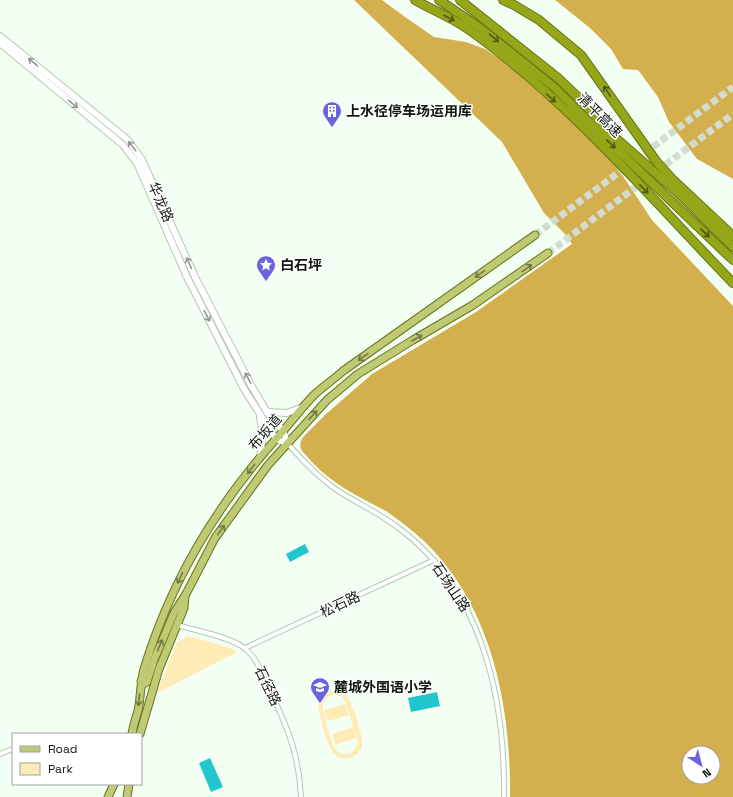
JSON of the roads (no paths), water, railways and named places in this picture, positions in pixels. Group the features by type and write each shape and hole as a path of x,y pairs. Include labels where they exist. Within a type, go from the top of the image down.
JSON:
{"highway":[{"path":"415,0 467,28 543,90 590,133 733,283"},
{"name":"清平高速","path":"439,0 479,27 554,87 606,140 733,260"},
{"name":"清平高速","path":"460,0 559,79 582,101 611,134 676,191 733,246"},
{"path":"503,0 539,20 582,55 656,161 673,180 733,236"}],"main road":[{"name":"布坂道","path":"132,733 160,623 193,553 213,521 260,457 315,395 343,371 535,235"},
{"name":"布坂道","path":"144,682 174,613 186,594 215,538 268,465 327,400 358,374 472,305 548,252"},
{"path":"140,733 159,669 184,608 186,594"},
{"path":"108,797 114,785"},
{"path":"127,797 129,785"}],"street":[{"name":"华龙路","path":"0,36 128,140 135,149 142,160 195,277 251,385 268,412 283,431 288,444"},
{"name":"华龙路","path":"0,43 124,145 137,163 188,277 244,389 276,439"},
{"path":"268,412 287,413 305,406"},
{"path":"259,413 263,432 263,444 260,457"},
{"path":"276,439 288,444"},
{"name":"石场山路","path":"288,444 310,468 326,482 351,499 377,513 396,526 420,546 434,560 455,588 469,613 481,640 487,660 501,735 504,770 504,797"},
{"name":"松石路","path":"245,648 434,560"},
{"name":"石径路","path":"177,625 233,641 245,648 252,655 288,730 297,760 300,797"},
{"path":"0,754 12,749"}],"water":[{"path":"305,544 309,552 290,562 286,554"},
{"path":"437,692 440,706 411,712 408,698"},
{"path":"210,758 223,787 211,792 199,763"}],"tunnel":[{"path":"535,235 733,87"},
{"path":"548,253 733,114"}],"place":[{"name":"上水径停车场运用库","path":"332,128"},
{"name":"白石坪","path":"266,282"},
{"name":"麓城外国语小学","path":"320,704"}]}
